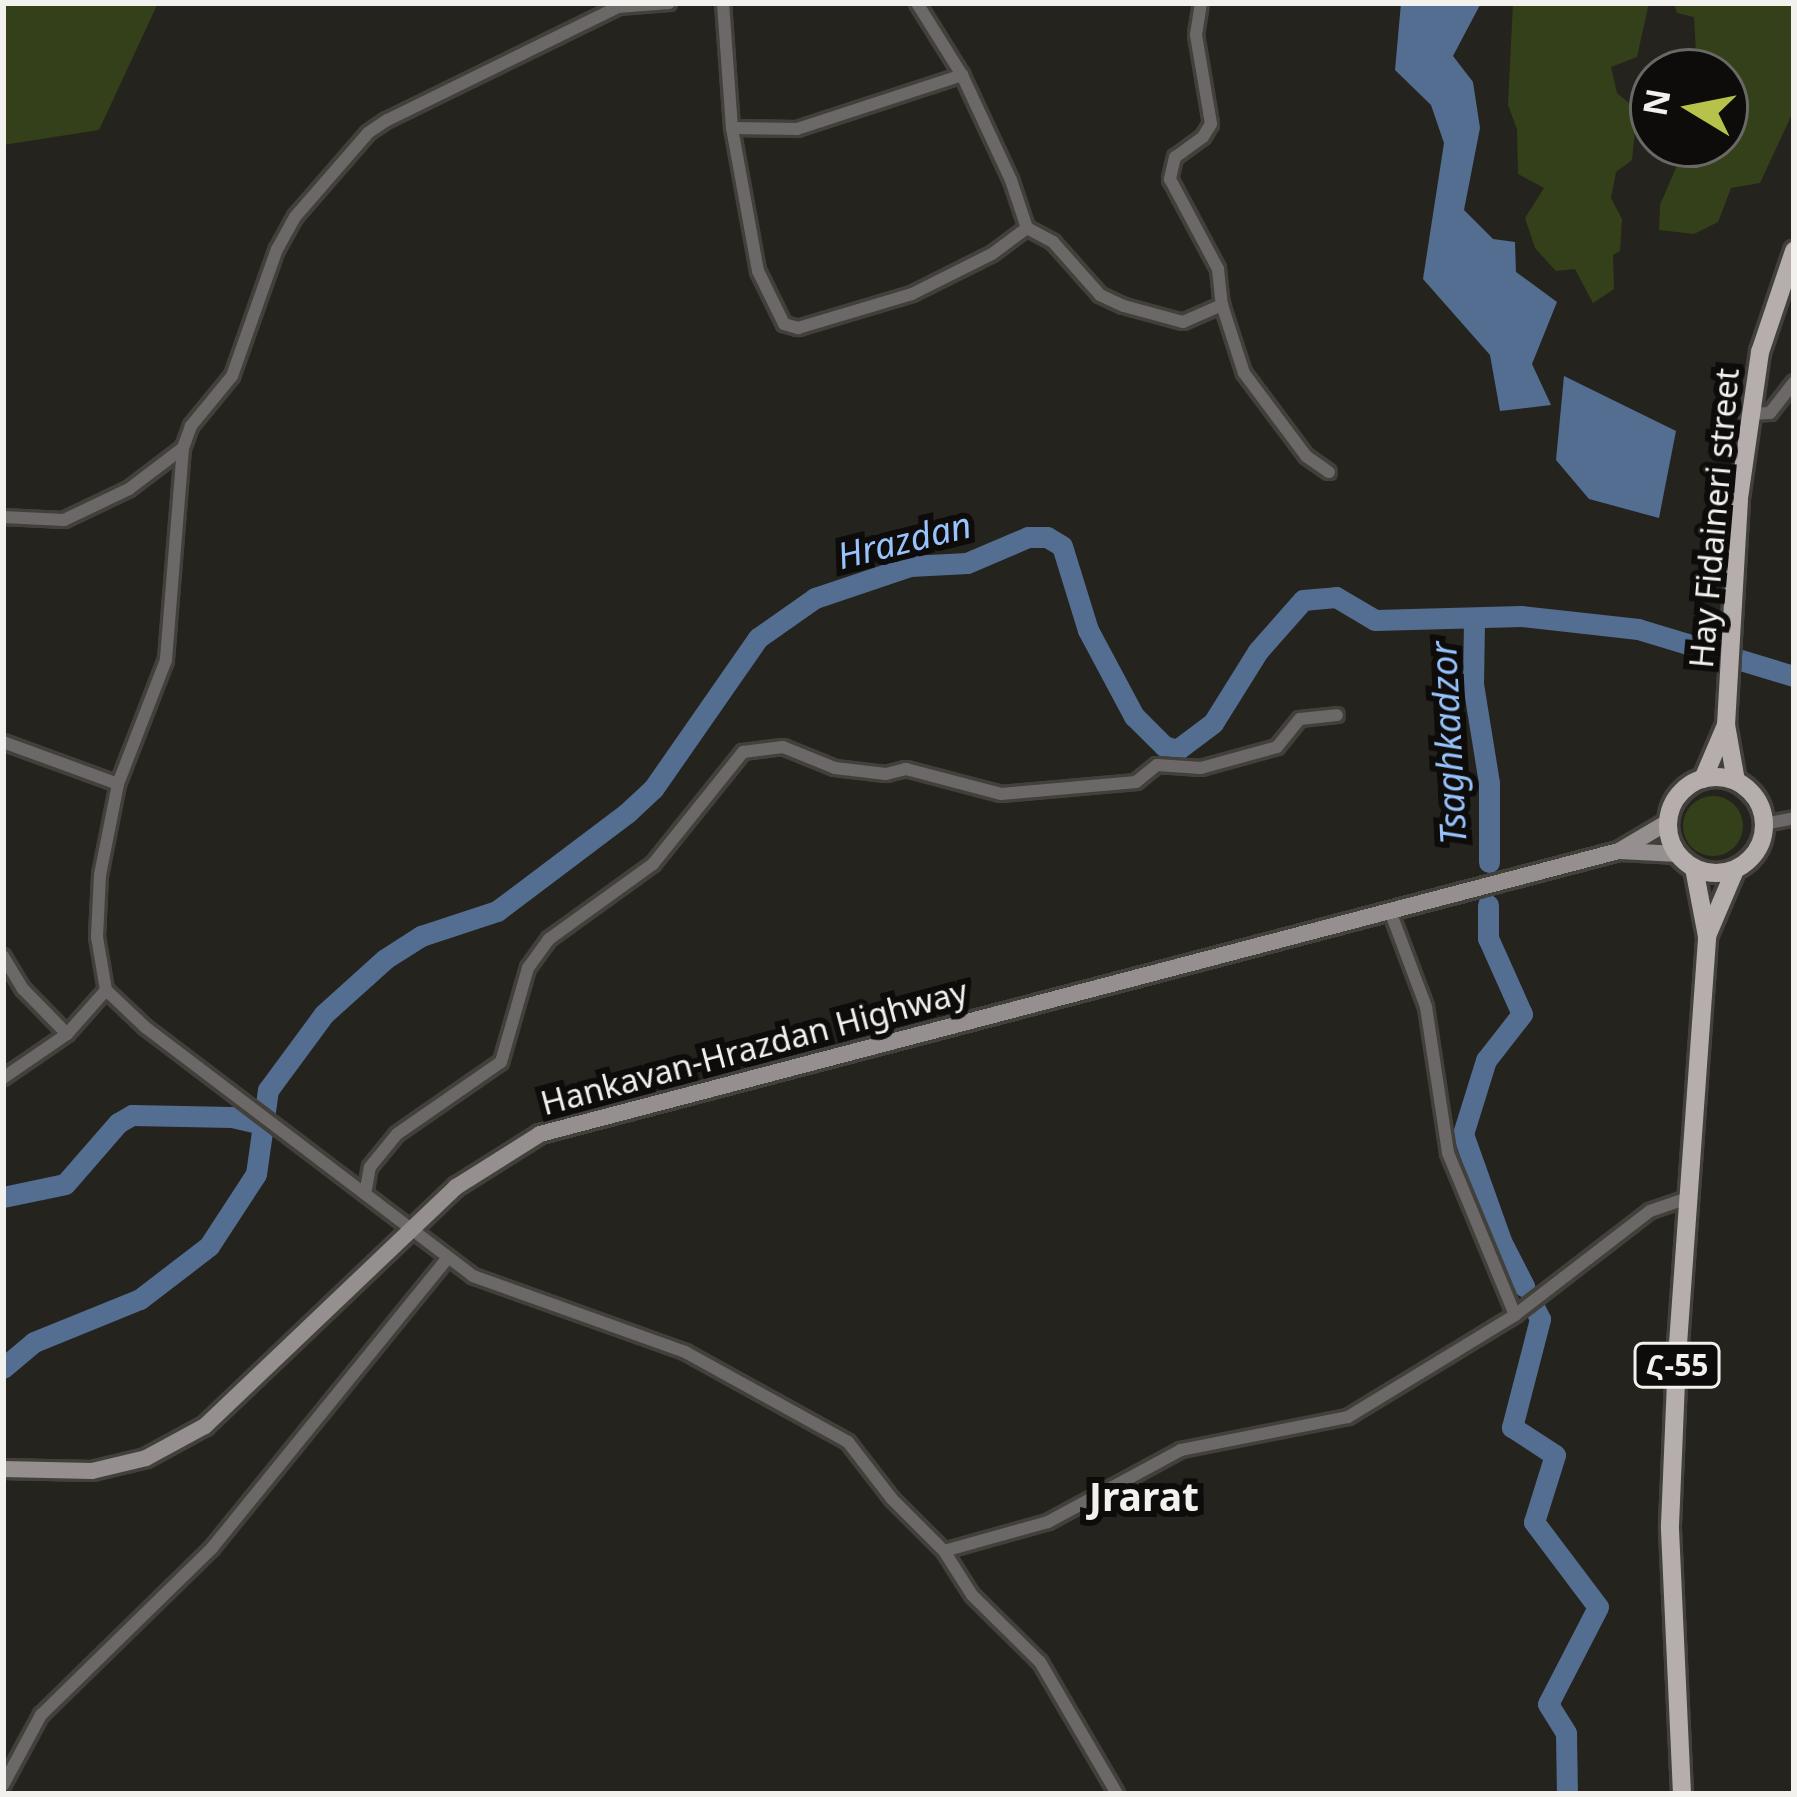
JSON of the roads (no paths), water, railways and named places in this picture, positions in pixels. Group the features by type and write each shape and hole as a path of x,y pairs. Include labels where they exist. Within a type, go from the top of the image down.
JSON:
{"main road":[{"name":"Hay Fidaineri street","path":"1736,781 1726,703 1748,414 1765,335 1794,251"},
{"name":"Hay Fidaineri street","path":"1702,779 1726,725"},
{"path":"1735,869 1707,872 1678,854 1668,822 1677,798 1702,779 1736,781 1753,794 1764,824"},
{"name":"Hankavan-Hrazdan Highway","path":"3,1469 92,1471 146,1458 205,1426 456,1187 539,1134 1619,850 1668,822"},
{"name":"Հ-55","path":"1707,936 1735,869 1756,851 1764,824"},
{"name":"Hankavan-Hrazdan Highway","path":"1619,850 1678,854"},
{"name":"Հ-55","path":"1682,1794 1670,1526 1707,936 1694,868"}],"street":[{"path":"669,3 618,8 368,133 295,217 277,249 232,376 190,426 183,448 166,660 118,784 100,874 97,937 106,990 283,1134 366,1189 447,1259 524,1298 685,1352 769,1402 828,1427 863,1456 892,1498 944,1551 972,1595 1040,1662 1117,1794"},
{"path":"723,3 732,128 758,271 784,324 798,328 912,294 992,254 1027,228"},
{"path":"917,3 962,75 1012,180 1027,228 1053,242 1100,295 1124,306 1183,322 1222,305"},
{"path":"1201,3 1196,35 1210,124 1203,137 1175,158 1170,179 1218,269 1222,305 1244,373 1306,456 1329,472"},
{"path":"732,128 797,129 962,75"},
{"path":"1748,414 1770,412 1794,382"},
{"path":"3,517 64,520 129,489 183,448"},
{"path":"366,1189 370,1167 397,1134 501,1062 528,968 549,939 653,864 743,752 783,747 835,768 886,774 906,770 1001,794 1136,782 1156,765 1201,768 1277,747 1300,719 1337,715"},
{"path":"3,742 118,784"},
{"path":"1764,824 1794,818"},
{"path":"1390,911 1426,1007 1448,1153 1515,1315"},
{"path":"3,956 23,989 68,1034"},
{"path":"3,1078 68,1034 106,990"},
{"path":"944,1551 1048,1522 1181,1450 1348,1417 1515,1315 1650,1211 1688,1198"},
{"path":"3,1785 40,1715 212,1548 447,1259"}],"water":[{"path":"1401,3 1481,3 1453,56 1473,82 1480,128 1464,210 1493,239 1515,242 1516,272 1557,302 1532,364 1551,405 1500,411 1490,355 1423,279 1444,143 1431,105 1395,70"},
{"path":"1564,376 1676,431 1659,518 1589,499 1556,460"}],"waterway":[{"name":"Hrazdan","path":"3,1368 34,1342 140,1299 209,1246 256,1174 268,1090 324,1014 385,959 421,936 497,911 627,813 653,789 758,638 815,598 910,566 967,563 1028,537 1047,537 1062,546 1088,630 1134,716 1164,746 1177,750 1213,723 1258,651 1303,600 1336,597 1375,620 1521,616 1638,629 1794,676"},
{"name":"Tsaghkadzor","path":"1474,621 1473,684 1489,783 1489,862"},
{"name":"Tsaghkadzor","path":"1488,905 1488,938 1522,1014 1486,1060 1463,1134 1501,1241 1524,1286"},
{"name":"Hrazdan","path":"3,1197 65,1184 118,1123 132,1115 232,1117 259,1123"},
{"name":"Tsaghkadzor","path":"1535,1309 1540,1319 1512,1427 1555,1455 1534,1522 1598,1607 1548,1704 1566,1733 1567,1794"}],"district":[{"name":"Jrarat","path":"1144,1496"}]}
